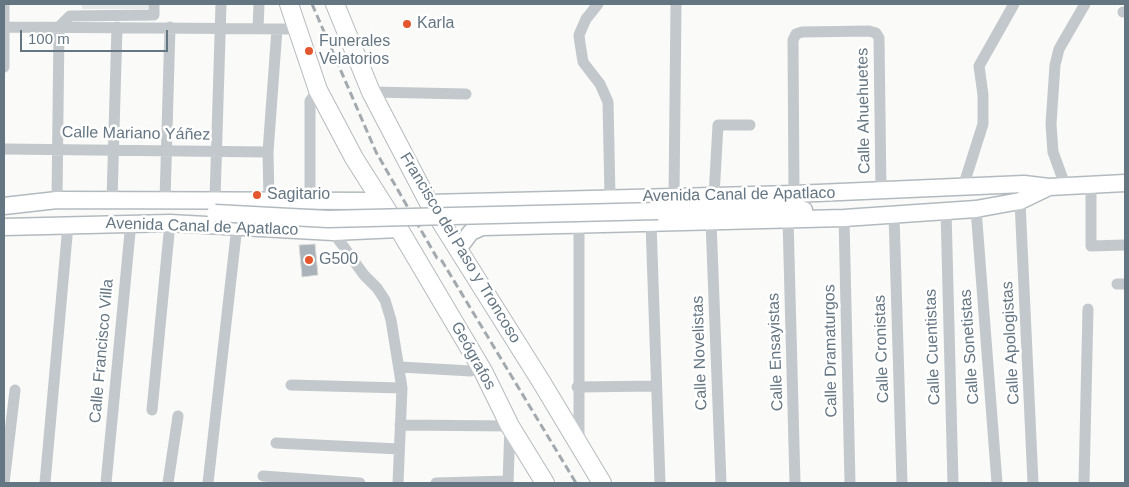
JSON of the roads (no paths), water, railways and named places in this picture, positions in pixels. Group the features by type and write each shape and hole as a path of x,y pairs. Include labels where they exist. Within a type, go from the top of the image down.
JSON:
{"main road":[{"path":"289,4 318,90 380,201 399,229"},
{"name":"Francisco del Paso y Troncoso","path":"335,4 371,92 429,203 579,442 602,483"},
{"name":"Geógrafos","path":"399,229 483,371 510,426 545,483"}],"street":[{"path":"4,4 4,67"},
{"path":"70,4 70,16"},
{"path":"215,206 222,28 221,4"},
{"path":"258,29 259,4"},
{"path":"598,4 586,19 579,35 583,62 600,84 608,102 610,197"},
{"path":"674,197 676,4"},
{"path":"962,187 983,124 983,95 979,66 1014,4"},
{"path":"1057,186 1051,124 1055,65 1063,42 1085,4"},
{"path":"57,200 59,27 70,16 154,10"},
{"path":"4,27 298,29"},
{"path":"112,200 115,151 116,27"},
{"path":"165,200 170,27"},
{"path":"269,200 268,152 277,29"},
{"name":"Calle Ahuehuetes","path":"794,194 793,40 796,34 802,32 870,31 876,33 879,38 879,191"},
{"path":"310,202 310,100 318,90"},
{"path":"371,92 466,94"},
{"path":"714,196 718,125 750,125"},
{"name":"Calle Mariano Yáñez","path":"4,150 268,152"},
{"name":"Avenida Canal de Apatlaco","path":"429,203 610,197 794,194 1024,184 1057,186 1125,183"},
{"path":"1091,184 1091,246 1125,245"},
{"name":"Avenida Canal de Apatlaco","path":"458,250 470,232 482,228 579,224 654,217 711,221 784,213 844,218 946,211 981,208 1020,201 1057,186"},
{"path":"981,208 985,187"},
{"path":"784,213 801,202 866,198 879,191"},
{"name":"Avenida Canal de Apatlaco","path":"4,206 57,200 165,200 215,206 269,200 348,203 380,201"},
{"path":"499,200 495,213 496,220 504,226"},
{"name":"Calle Apologistas","path":"1020,201 1033,483"},
{"path":"348,203 354,209 355,216 349,226 337,231 364,275 377,288 385,300 400,367 402,388 398,483"},
{"path":"25,204 38,209 55,211 121,210 131,218"},
{"path":"34,226 55,220 122,216 131,218 215,206 328,219 654,217 784,213 802,210 853,210 870,216"},
{"name":"Calle Sonetistas","path":"981,208 997,483"},
{"name":"Calle Cuentistas","path":"946,211 953,483"},
{"name":"Calle Ensayistas","path":"784,213 795,483"},
{"name":"Calle Cronistas","path":"894,214 902,483"},
{"path":"654,217 656,386 660,483"},
{"name":"Avenida Canal de Apatlaco","path":"4,227 68,225 131,218 170,222 337,231 399,229"},
{"name":"Calle Francisco Villa","path":"106,483 131,218"},
{"name":"Calle Dramaturgos","path":"844,218 850,483"},
{"name":"Calle Novelistas","path":"711,221 721,483"},
{"path":"152,410 170,222"},
{"path":"579,224 577,387 579,442"},
{"path":"45,483 68,225"},
{"path":"208,483 237,226"},
{"path":"1084,483 1088,309"},
{"path":"400,367 472,370"},
{"path":"291,385 402,388"},
{"path":"577,387 656,386"},
{"path":"4,483 15,390"},
{"path":"168,483 178,416"},
{"path":"400,425 510,426 508,482 436,483"},
{"path":"276,443 399,450"},
{"path":"262,476 360,483"}],"railway":[{"path":"312,4 376,152 437,258 442,261 576,483"}],"place":[{"name":"Karla","path":"407,24"},
{"name":"Funerales Velatorios","path":"309,51"},
{"name":"Sagitario","path":"257,195"},
{"name":"G500","path":"309,260"}]}
